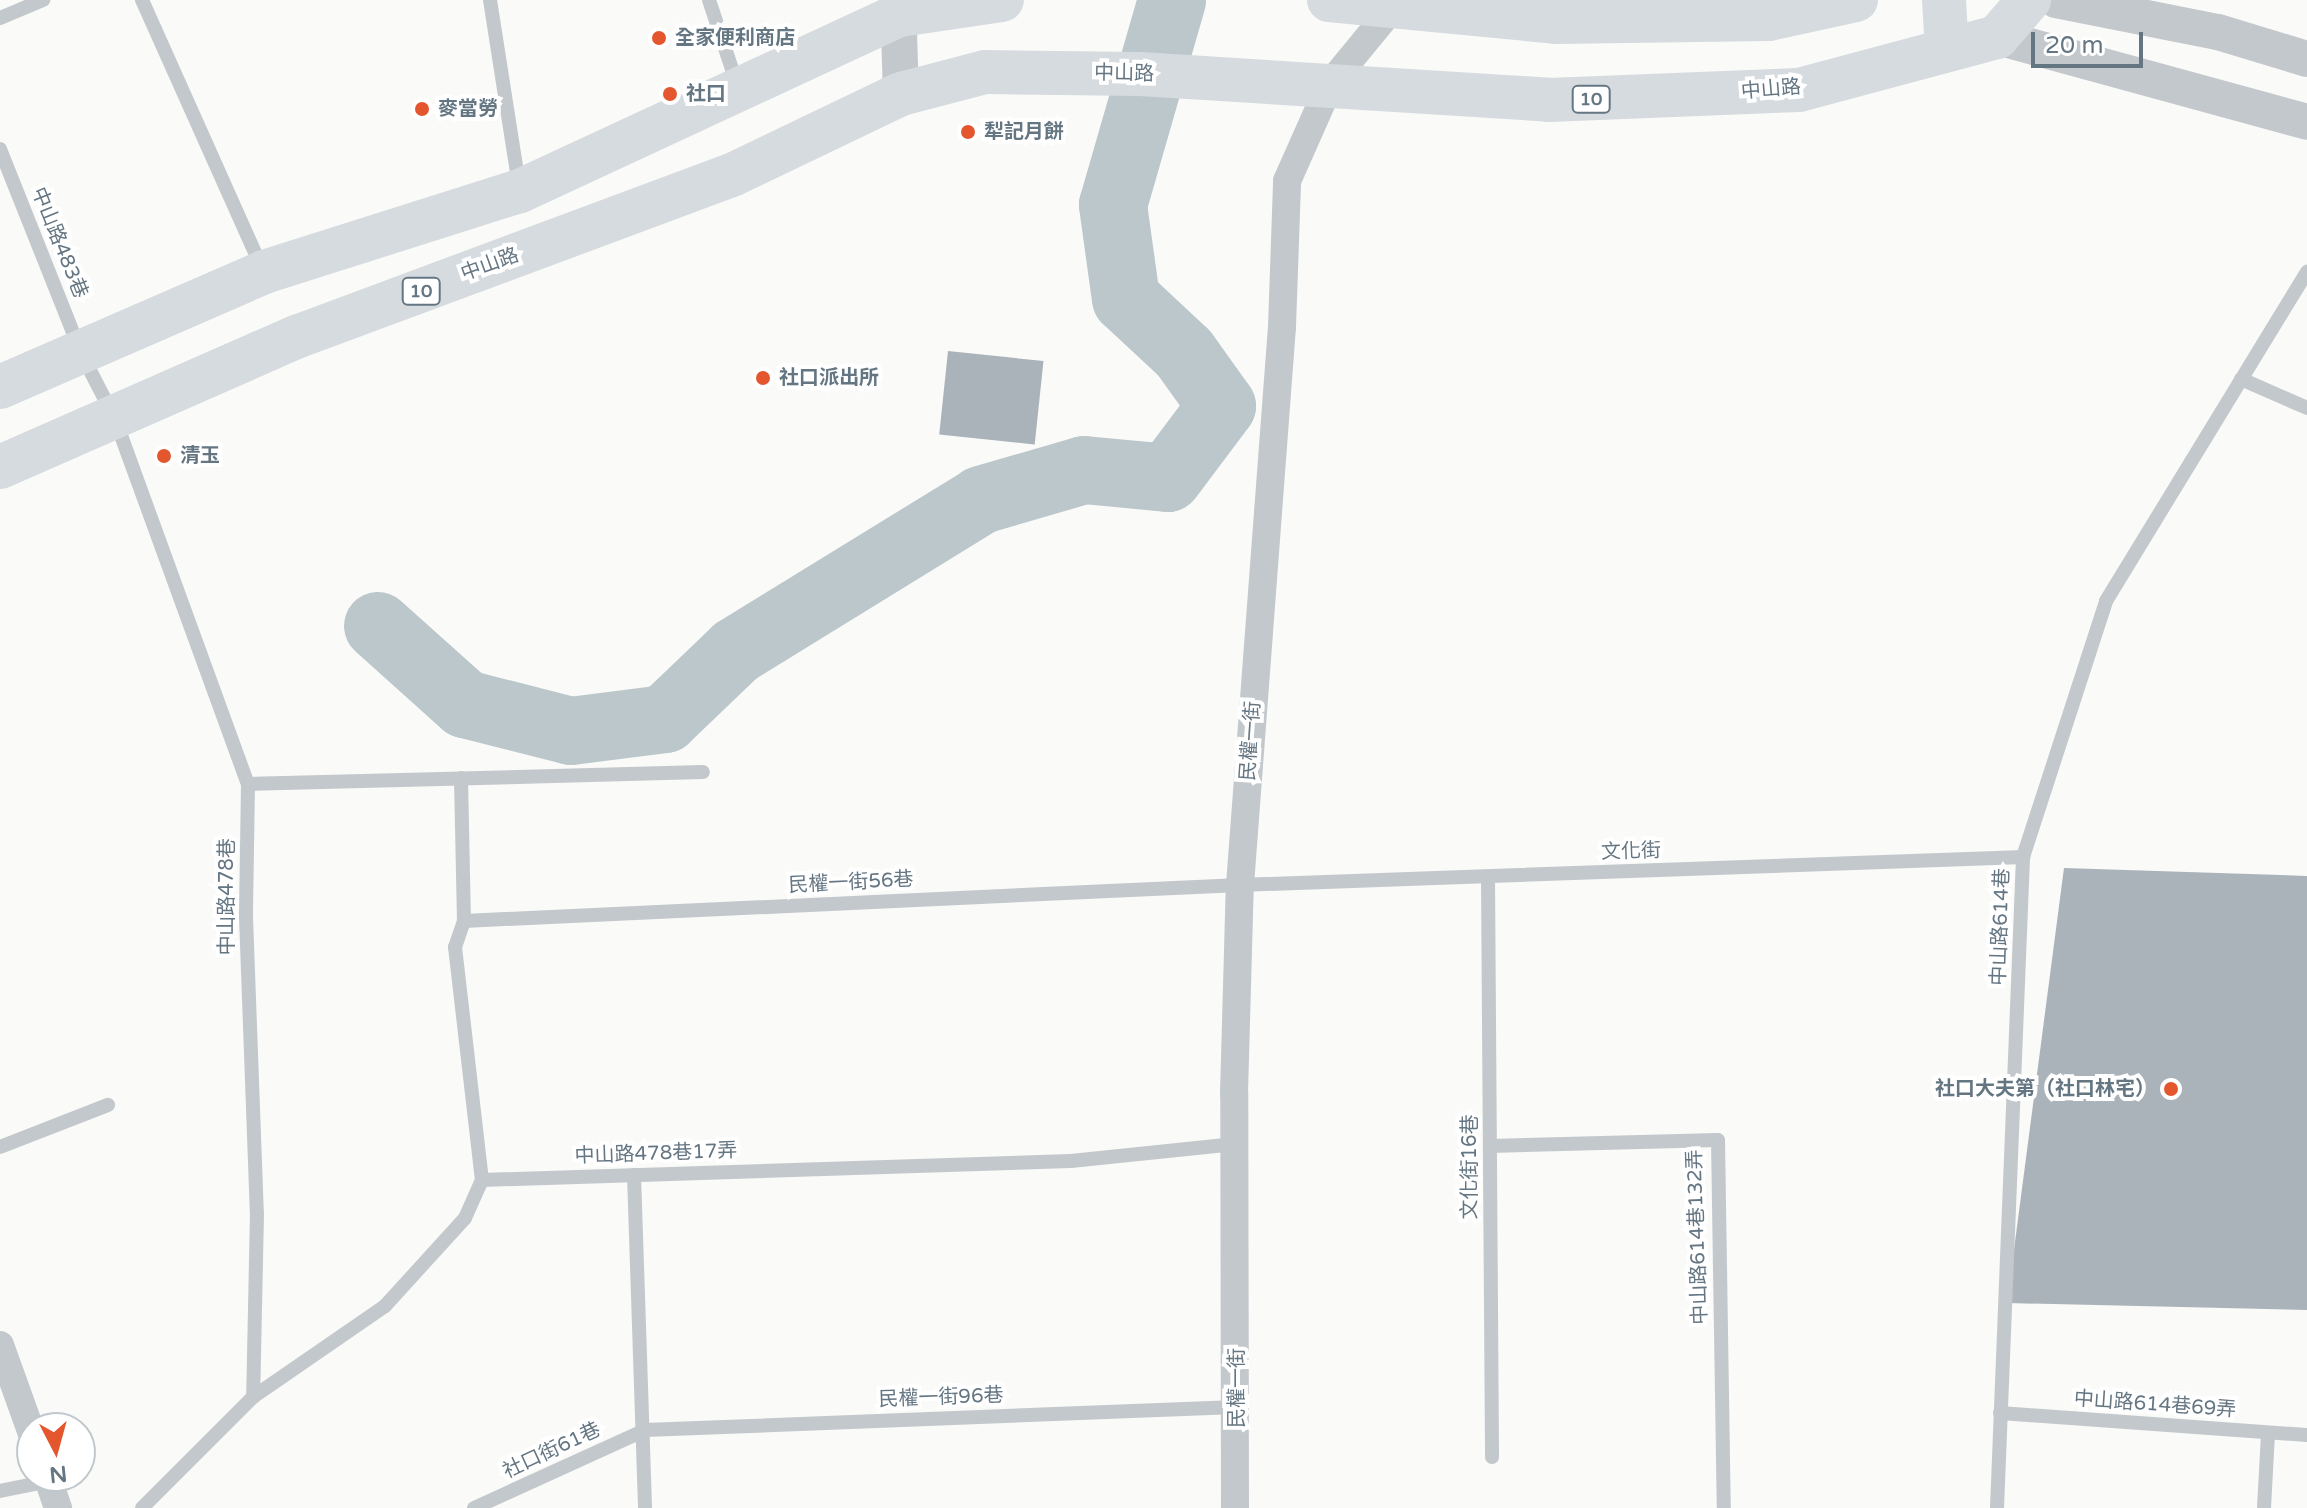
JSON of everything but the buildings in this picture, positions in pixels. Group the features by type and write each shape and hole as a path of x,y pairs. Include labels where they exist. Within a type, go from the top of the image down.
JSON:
{"main road":[{"path":"0,387 264,272 520,191 739,91 899,7 1002,0"},
{"path":"1329,0 1602,21 1769,19 1856,0"},
{"path":"1944,0 1947,50"},
{"path":"1997,37 2029,0"},
{"name":"中山路","path":"0,467 299,336 732,175 901,94 985,72 1160,75 1549,100 1681,97 1799,90 1997,37"}],"street":[{"path":"2056,0 2204,29 2307,59"},
{"name":"民權一街","path":"1235,1508 1235,1144 1240,885 1282,327 1287,181 1330,84 1396,3"},
{"path":"899,7 901,94"},
{"name":"中山路","path":"1997,37 2307,122"},
{"path":"0,1345 24,1412"}],"lane":[{"path":"0,18 43,0"},
{"path":"142,0 264,272"},
{"path":"490,0 520,191"},
{"path":"709,0 739,91"},
{"name":"中山路483巷","path":"0,149 81,353 115,419"},
{"name":"中山路614巷","path":"1997,1508 2023,857 2106,601 2307,272"},
{"path":"2241,379 2307,408"},
{"name":"中山路478巷","path":"115,419 248,784 246,917 257,1213 253,1397"},
{"path":"248,784 703,772"},
{"path":"142,1508 253,1397 385,1306 465,1218 482,1180 455,947 464,921 461,778"},
{"name":"文化街","path":"1240,885 2023,857"},
{"name":"文化街16巷","path":"1488,878 1492,1457"},
{"name":"民權一街56巷","path":"464,921 1240,885"},
{"path":"0,1147 108,1105"},
{"name":"中山路614巷132弄","path":"1490,1146 1718,1140 1724,1508"},
{"name":"中山路478巷17弄","path":"482,1180 1071,1161 1235,1144"},
{"path":"634,1175 645,1430 645,1508"},
{"name":"民權一街96巷","path":"645,1430 1237,1407"},
{"name":"中山路614巷69弄","path":"2000,1413 2307,1435"},
{"name":"社口街61巷","path":"474,1508 645,1430"},
{"path":"2264,1508 2268,1434"}],"waterway":[{"path":"378,626 465,704 571,731 665,719 736,651 981,500 1084,470 1168,478 1222,406 1184,353 1126,299 1113,205 1172,0"}],"place":[{"name":"全家便利商店","path":"659,38"},
{"name":"社口","path":"670,94"},
{"name":"麥當勞","path":"422,109"},
{"name":"犁記月餅","path":"968,132"},
{"name":"社口派出所","path":"763,378"},
{"name":"清玉","path":"164,456"},
{"name":"社口大夫第（社口林宅）","path":"2171,1089"}]}
